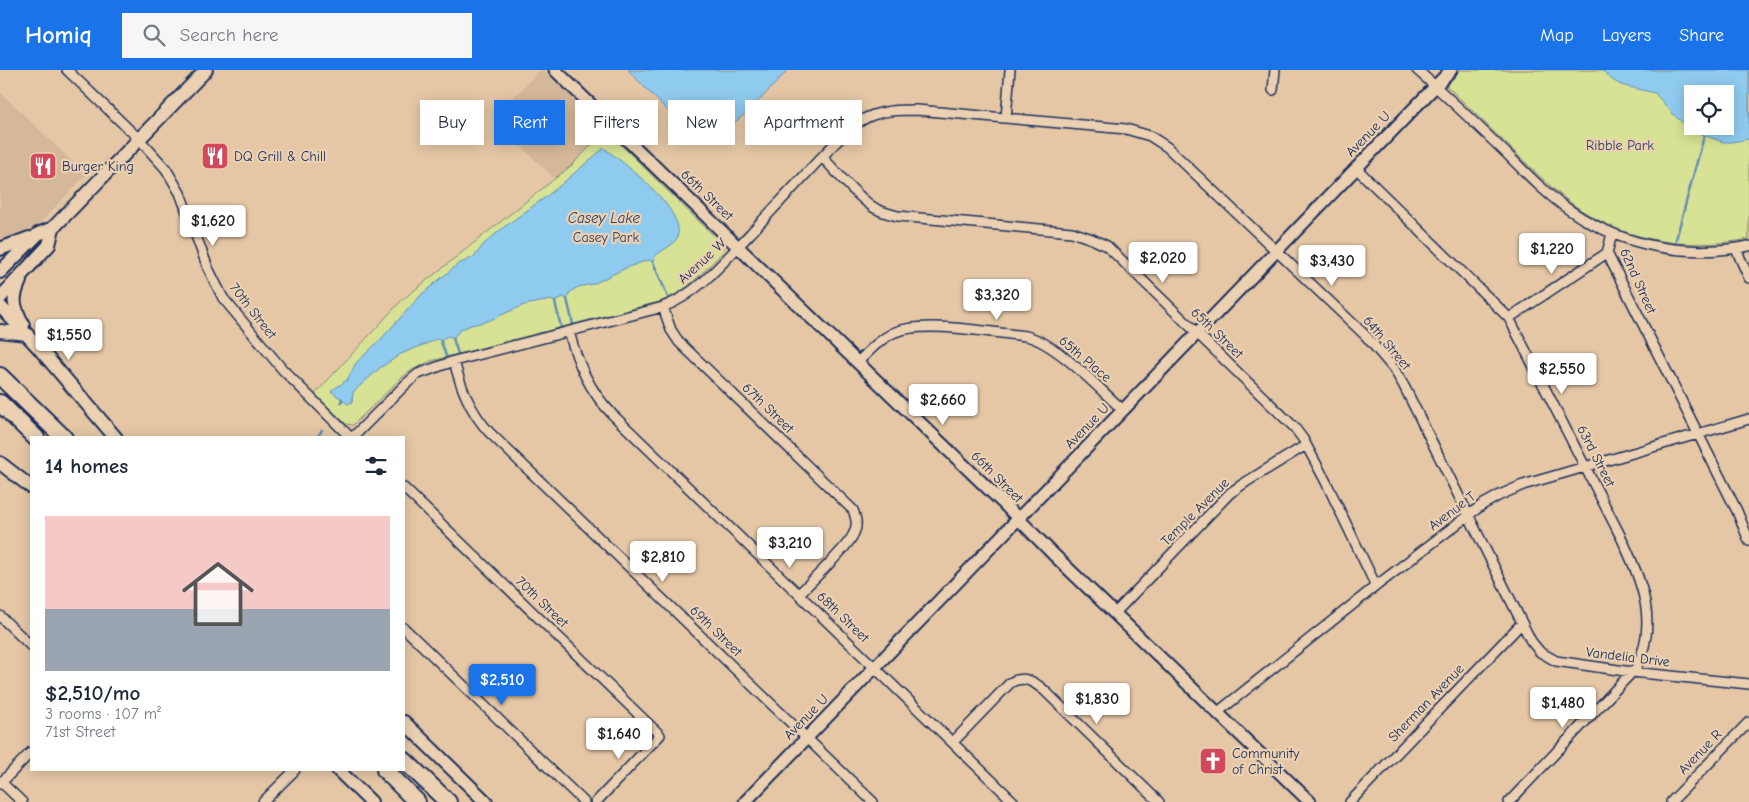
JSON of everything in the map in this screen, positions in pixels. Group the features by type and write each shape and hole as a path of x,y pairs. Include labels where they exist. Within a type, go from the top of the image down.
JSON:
{"highway":[{"path":"0,376 62,436"},
{"path":"0,403 34,436"},
{"path":"405,761 448,802"},
{"path":"386,771 416,802"}],"main road":[{"path":"0,249 22,242 53,228 206,70"},
{"path":"0,298 49,245 53,228"},
{"path":"0,272 38,234"},
{"path":"25,272 13,302 27,334"},
{"path":"0,306 27,334 114,436"},
{"path":"0,330 27,334"},
{"path":"0,463 30,486"},
{"path":"405,723 486,802"},
{"path":"339,771 371,802"}],"street":[{"name":"70th Street","path":"67,70 158,158 173,179 208,268 223,298 283,370 349,436"},
{"name":"66th Street","path":"555,70 1310,802"},
{"path":"1006,118 1010,70"},
{"path":"1273,90 1275,70"},
{"name":"62nd Street","path":"1417,70 1555,200 1586,221 1612,234 1607,253 1737,511 1749,541"},
{"name":"Avenue U","path":"745,802 1451,70"},
{"name":"Avenue W","path":"353,436 418,374 454,361 673,304 696,288 822,157 854,126 867,118 895,110 917,110 1006,118"},
{"name":"64th Street","path":"1006,118 1126,129 1150,136 1167,147 1366,336 1394,369 1404,386 1522,623"},
{"name":"65th Street","path":"822,157 866,201 873,207 885,212 898,216 1072,232 1107,246 1294,427 1326,482 1376,586"},
{"name":"63rd Street","path":"1356,168 1509,318 1637,571 1646,602 1648,621 1646,637 1642,656 1632,672 1509,802"},
{"path":"1612,234 1639,243 1676,250 1714,251 1749,246"},
{"path":"1736,248 1749,278"},
{"path":"1509,318 1607,253"},
{"name":"67th Street","path":"663,307 671,330 679,342 848,504 856,517 855,533 848,543 799,594"},
{"name":"65th Place","path":"858,362 880,341 895,332 911,328 932,326 1026,336 1039,340 1062,355 1123,410"},
{"name":"68th Street","path":"569,332 581,369 591,389 602,404 1014,802"},
{"name":"69th Street","path":"454,361 464,394 476,416 489,432 873,802"},
{"name":"Avenue T","path":"1218,712 1482,504 1523,485 1749,419"},
{"name":"Temple Avenue","path":"1115,613 1230,493 1306,445"},
{"name":"70th Street","path":"405,489 660,735 596,802"},
{"path":"0,616 30,645"},
{"name":"Vandelia Drive","path":"1522,623 1531,641 1540,652 1550,659 1632,672 1749,684"},
{"name":"Sherman Avenue","path":"1350,802 1522,623"},
{"path":"405,629 584,802"},
{"path":"953,742 1005,688 1020,679 1030,680 1159,802"},
{"name":"Avenue R","path":"1671,802 1749,722"},
{"path":"22,802 1,783 30,753"},
{"path":"263,802 294,771"}],"shaded area":[{"path":"540,70 543,70 575,100 575,145 591,145 555,179 520,145 565,145 565,100 511,100"},
{"path":"0,92 86,175 36,227 0,244"}],"green space":[{"name":"Ribble Park","path":"1458,70 1749,70 1749,239 1708,244 1668,242 1628,233 1591,216 1572,204 1546,182 1447,86 1447,81"},
{"name":"Casey Park","path":"591,145 621,145 723,245 724,249 685,288 659,302 431,361 412,370 400,379 353,425 346,424 315,394 402,300 572,165"}],"water":[{"path":"628,70 788,70 759,100 745,100 745,114 735,123 735,100 668,100 668,110"},
{"path":"1602,70 1749,70 1749,139 1723,142 1704,135 1734,135 1734,85 1684,85 1684,124 1655,93 1621,85"},
{"name":"Casey Lake","path":"604,148 652,188 673,215 678,227 677,238 675,242 656,255 653,262 648,260 593,284 578,287 570,292 567,299 563,297 555,302 551,300 524,305 488,321 460,330 453,338 447,336 441,341 437,339 401,354 380,368 353,392 352,402 348,404 331,391 347,380 356,363 421,295 458,264 474,257 484,244 504,227 551,193"}],"waterway":[{"path":"1675,243 1704,136"},
{"path":"653,262 668,297"},
{"path":"567,299 573,324"},
{"path":"555,302 561,327"},
{"path":"453,338 458,354"},
{"path":"441,341 446,356"},
{"path":"318,436 322,430"}],"place":[{"name":"DQ Grill & Chill","path":"215,156"},
{"name":"Burger King","path":"43,166"},
{"name":"Community of Christ","path":"1213,761"}]}
